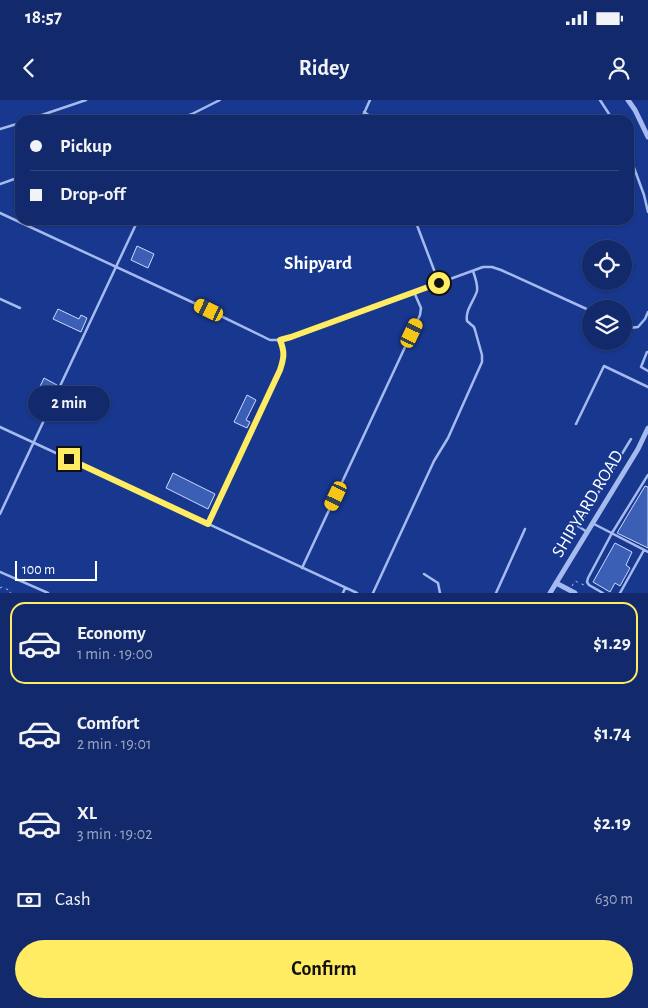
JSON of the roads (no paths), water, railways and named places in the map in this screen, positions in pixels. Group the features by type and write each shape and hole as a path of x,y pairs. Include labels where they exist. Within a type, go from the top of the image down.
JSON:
{"street":[{"path":"628,100 648,137"},
{"name":"SHIPYARD ROAD","path":"550,593 638,449 648,428"},
{"path":"556,583 575,593"}],"lane":[{"path":"42,115 86,100"},
{"path":"189,115 220,100"},
{"path":"363,115 370,100"},
{"path":"600,100 609,115"},
{"path":"364,112 368,115"},
{"path":"0,129 15,124"},
{"path":"634,168 648,212"},
{"path":"0,184 15,179"},
{"path":"0,213 15,219"},
{"path":"28,225 270,340 291,337 483,267 501,270 582,307"},
{"path":"0,514 136,225"},
{"path":"417,225 439,283"},
{"path":"373,593 434,461 448,438 482,362 476,330 466,321 477,284 473,271"},
{"path":"302,568 420,315 421,308 414,292"},
{"path":"0,299 20,308"},
{"path":"632,328 638,327 646,320 648,312"},
{"path":"208,524 284,360 280,340"},
{"path":"648,352 641,367 648,371"},
{"path":"576,424 604,366 648,387"},
{"path":"0,427 357,593"},
{"path":"588,532 578,526 631,439"},
{"path":"604,593 589,585 587,580 612,533 648,474"},
{"path":"593,523 646,551 620,593"},
{"path":"496,593 525,529"},
{"path":"0,572 48,593"},
{"path":"424,574 438,583 440,593"},
{"path":"343,593 345,588"}],"district":[{"name":"Shipyard","path":"318,263"}]}
